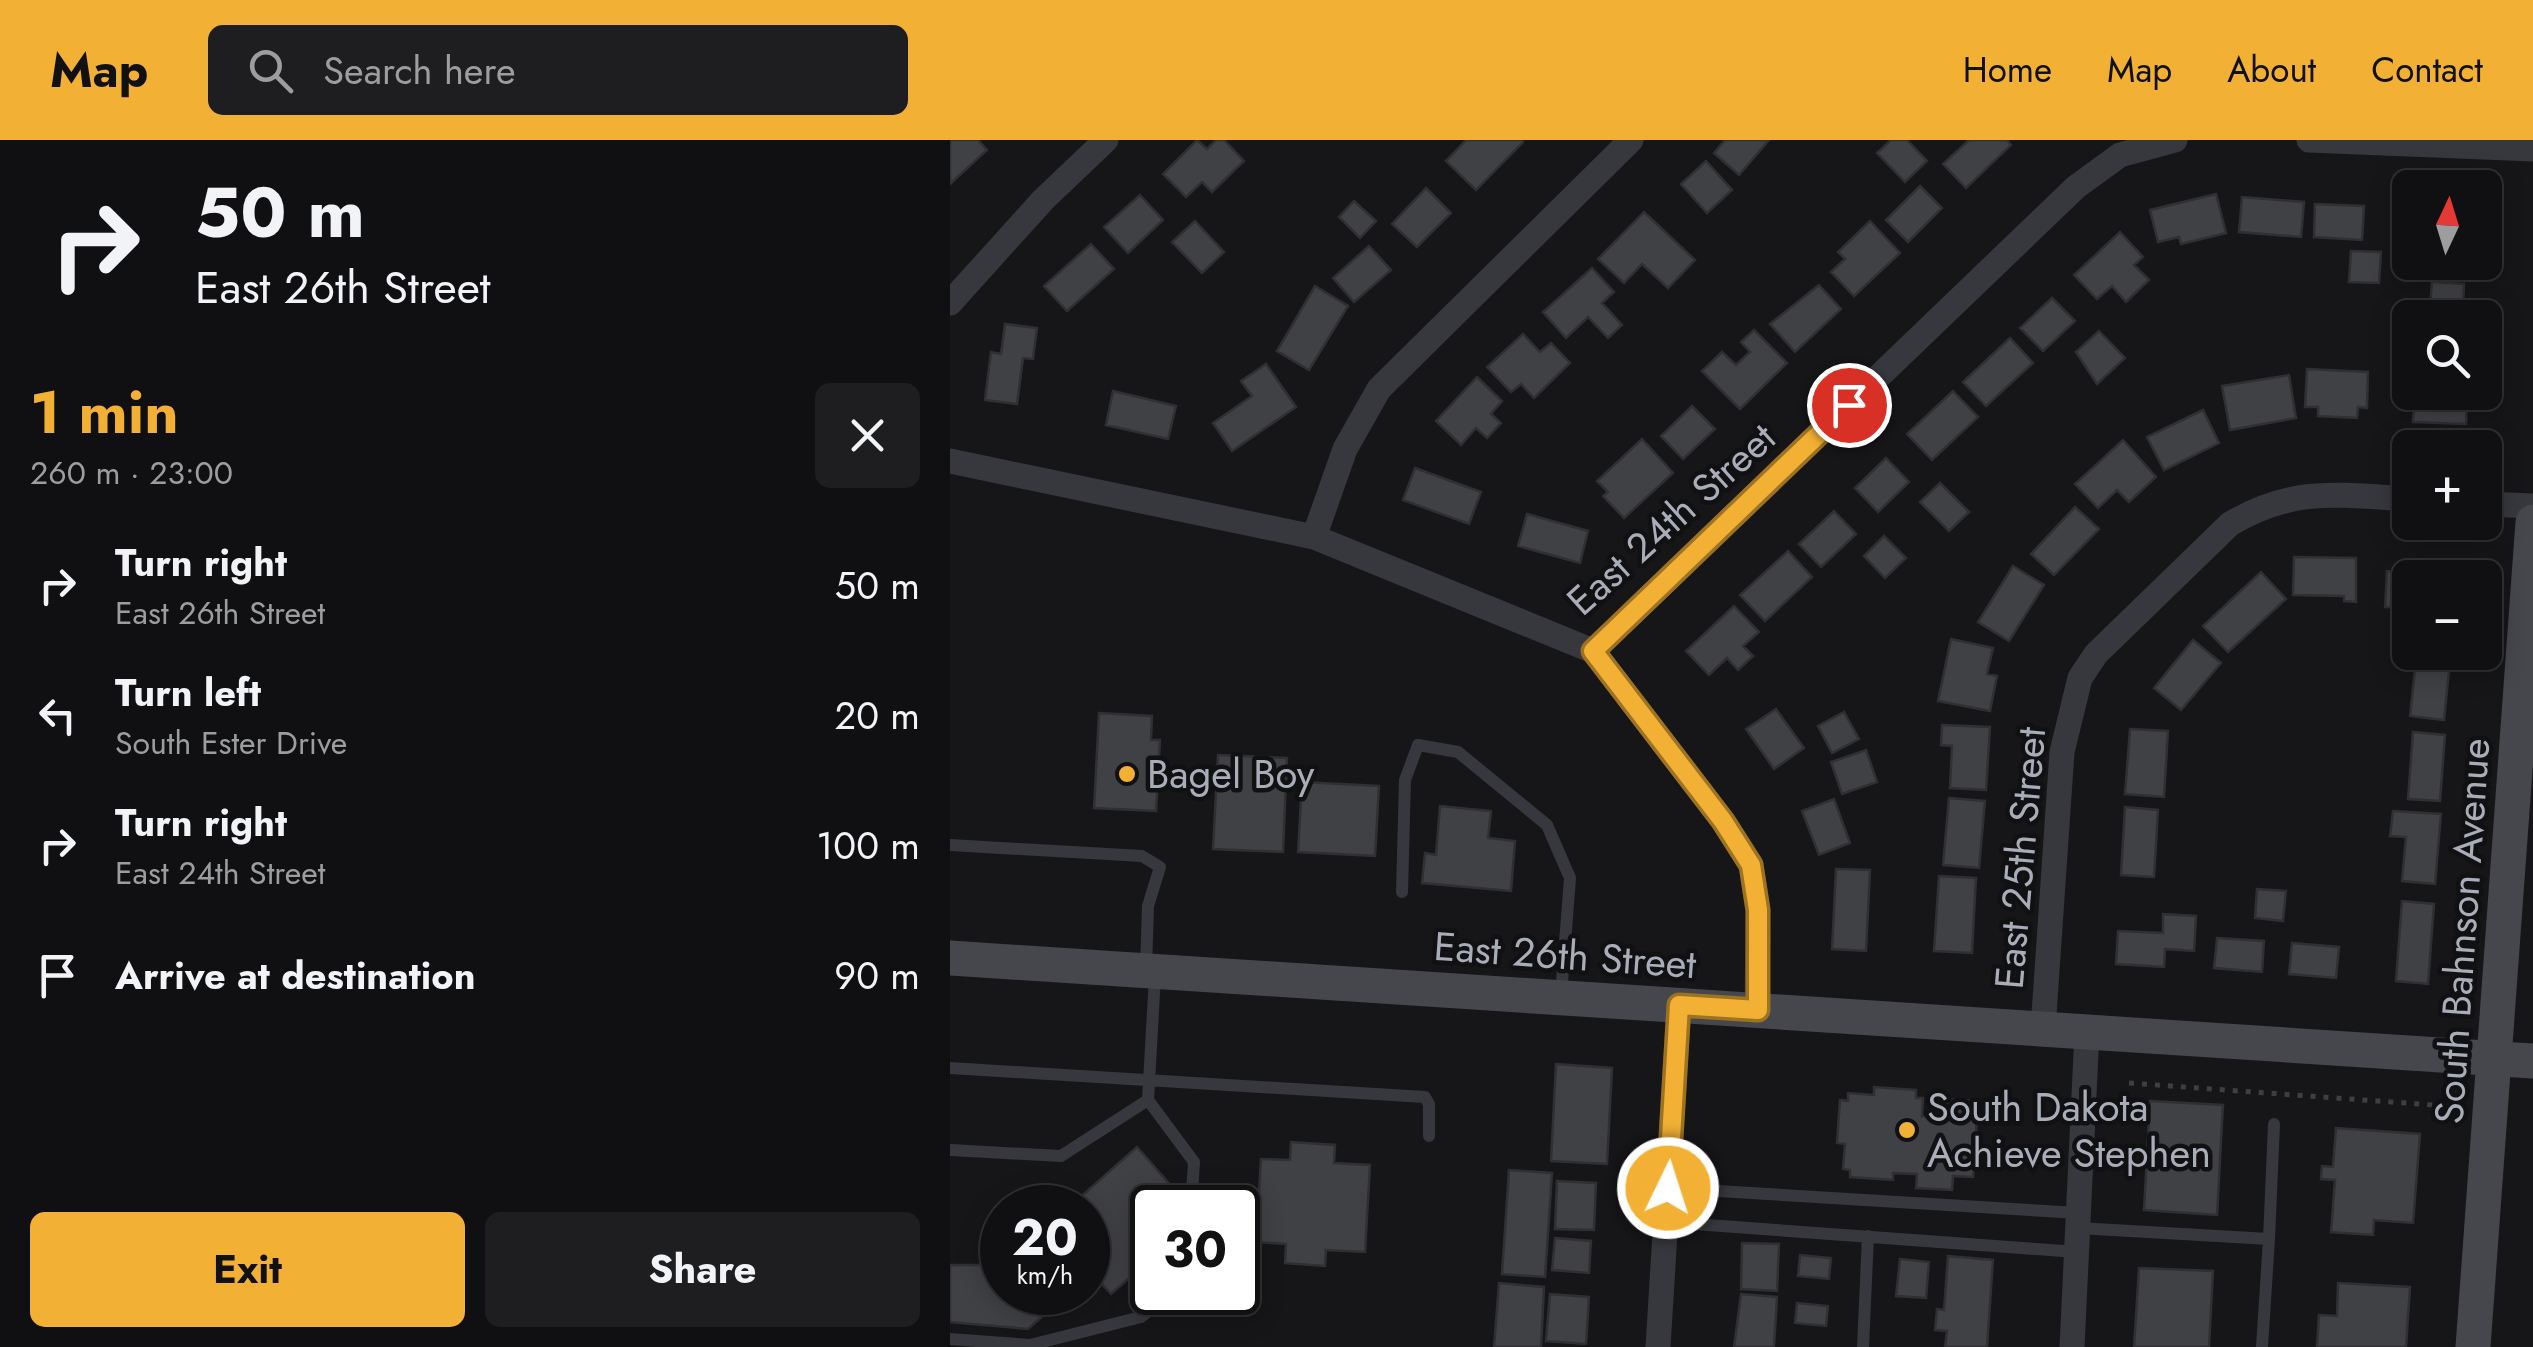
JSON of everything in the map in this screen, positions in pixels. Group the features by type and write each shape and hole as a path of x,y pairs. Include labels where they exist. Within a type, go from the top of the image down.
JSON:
{"main road":[{"name":"South Bahnson Avenue","path":"2473,1347 2497,1059 2533,522"},
{"name":"East 26th Street","path":"950,958 2533,1061"}],"street":[{"path":"950,303 1044,200 1106,140"},
{"path":"1314,537 1345,449 1380,389 1630,140"},
{"name":"East 24th Street","path":"950,461 1314,537 1593,651 2076,187 2120,156 2176,140"},
{"path":"2309,140 2533,149"},
{"name":"East 25th Street","path":"2042,1029 2062,752 2080,678 2096,654 2230,524 2254,510 2284,498 2320,494 2392,498"},
{"path":"2502,505 2533,506"},
{"path":"1593,651 1723,821 1751,865 1758,910 1758,1010"},
{"path":"1658,1347 1679,1005"},
{"path":"2072,1347 2087,1032"}],"lane":[{"path":"1402,892 1405,780 1418,745 1458,752 1547,825 1570,878 1561,998"},
{"path":"950,845 1142,856 1160,868 1148,906 1148,1100 1194,1162 1192,1185"},
{"path":"950,1068 1425,1097 1429,1104 1429,1136"},
{"path":"950,1150 1062,1156 1148,1100"},
{"path":"2262,1347 2274,1124"},
{"path":"1668,1188 2078,1231"},
{"path":"1666,1222 1868,1236 2078,1231 2268,1238"},
{"path":"1863,1347 1868,1236"},
{"path":"950,1339 1030,1345 1143,1315"}],"path":[{"path":"2129,1083 2493,1111"}],"building":[{"path":"950,140 978,140 987,150 950,184"},
{"path":"1197,140 1207,149 1216,140 1224,140 1244,161 1212,192 1202,182 1186,197 1163,174"},
{"path":"1466,140 1523,142 1476,190 1446,161"},
{"path":"1725,140 1769,140 1739,175 1714,153"},
{"path":"1891,140 1907,140 1927,161 1905,182 1877,153"},
{"path":"1969,140 2007,140 2011,145 1966,188 1943,164"},
{"path":"1706,161 1732,190 1707,213 1681,184"},
{"path":"1920,186 1942,208 1908,242 1886,220"},
{"path":"1426,188 1451,213 1417,247 1392,224"},
{"path":"2216,194 2226,233 2181,244 2179,237 2158,242 2150,210"},
{"path":"1140,195 1163,220 1128,253 1104,227"},
{"path":"2242,197 2304,202 2301,237 2239,232"},
{"path":"1354,201 1376,221 1360,238 1339,217"},
{"path":"2315,204 2364,206 2362,240 2314,237"},
{"path":"1644,212 1695,260 1668,288 1642,264 1624,283 1598,259"},
{"path":"1195,221 1224,252 1202,273 1172,242"},
{"path":"1870,221 1900,253 1854,296 1831,272 1845,259 1838,252"},
{"path":"2120,232 2143,257 2134,265 2149,280 2126,302 2112,286 2097,299 2074,275"},
{"path":"1091,244 1114,269 1067,311 1044,286"},
{"path":"1369,246 1391,270 1354,302 1333,278"},
{"path":"2351,251 2381,252 2379,283 2349,282"},
{"path":"1592,268 1614,292 1602,303 1622,325 1608,338 1588,317 1566,338 1543,312"},
{"path":"2432,282 2464,284 2463,300 2430,300"},
{"path":"1819,285 1841,309 1795,352 1770,324"},
{"path":"1315,286 1348,306 1309,370 1277,351"},
{"path":"2052,298 2075,321 2043,351 2020,328"},
{"path":"1005,324 1037,328 1033,359 1023,358 1017,404 985,400 991,352 1001,354"},
{"path":"1754,330 1787,363 1740,409 1702,371 1722,352 1736,365 1750,352 1741,342"},
{"path":"2099,331 2125,358 2097,384 2076,352"},
{"path":"1523,334 1540,352 1551,343 1570,363 1534,398 1521,384 1511,392 1487,367"},
{"path":"2010,338 2033,363 1986,406 1963,382"},
{"path":"1266,364 1296,407 1232,451 1213,423 1252,396 1241,381"},
{"path":"2307,369 2368,372 2367,408 2358,407 2357,418 2318,416 2318,407 2305,407"},
{"path":"2289,375 2296,418 2230,430 2222,386"},
{"path":"1477,377 1502,401 1491,414 1501,423 1487,438 1476,428 1461,445 1436,421"},
{"path":"1113,391 1176,406 1168,439 1106,425"},
{"path":"1953,391 1978,417 1932,460 1907,434"},
{"path":"1692,406 1715,429 1683,459 1661,436"},
{"path":"2203,410 2219,443 2164,470 2147,437"},
{"path":"2414,410 2466,410 2466,424 2413,422"},
{"path":"1642,439 1673,473 1624,518 1603,496 1608,492 1597,481"},
{"path":"2123,440 2156,477 2129,502 2117,490 2098,508 2075,484"},
{"path":"1886,458 1909,482 1878,512 1855,488"},
{"path":"1415,468 1481,492 1469,524 1403,500"},
{"path":"1940,483 1969,512 1949,531 1920,502"},
{"path":"2075,507 2099,529 2054,575 2031,554"},
{"path":"1834,511 1856,534 1821,567 1799,544"},
{"path":"1527,514 1588,531 1580,563 1518,546"},
{"path":"1884,536 1906,558 1885,578 1864,556"},
{"path":"1788,551 1812,577 1765,621 1740,595"},
{"path":"2294,557 2356,558 2356,602 2344,601 2344,596 2293,595"},
{"path":"2013,566 2044,585 2009,641 1978,622"},
{"path":"2387,571 2392,571 2392,607 2385,607"},
{"path":"2261,572 2286,599 2228,652 2203,626"},
{"path":"1734,606 1759,632 1743,646 1753,656 1738,670 1727,658 1709,675 1686,651"},
{"path":"1951,639 1993,648 1987,674 1997,676 1990,711 1938,701"},
{"path":"2193,640 2221,663 2181,710 2154,688"},
{"path":"2415,670 2449,670 2444,720 2410,716"},
{"path":"1776,709 1804,748 1774,769 1746,729"},
{"path":"1844,712 1859,739 1832,753 1818,726"},
{"name":"Bagel Boy","path":"1099,713 1152,716 1151,740 1160,740 1156,811 1094,808"},
{"path":"1942,725 1990,727 1986,790 1950,788 1952,746 1941,745"},
{"path":"2130,729 2168,731 2164,797 2125,794"},
{"path":"2413,732 2445,735 2440,801 2408,799"},
{"path":"1866,750 1877,782 1842,794 1831,762"},
{"path":"1218,755 1287,758 1283,852 1213,849"},
{"path":"1302,782 1379,786 1375,856 1298,852"},
{"path":"1949,798 1985,801 1979,868 1943,865"},
{"path":"1834,799 1850,843 1819,855 1802,811"},
{"path":"1440,806 1491,811 1488,838 1515,841 1511,891 1422,883 1425,853 1436,855"},
{"path":"2125,807 2158,810 2154,877 2121,875"},
{"path":"2393,811 2441,814 2435,884 2402,881 2406,837 2390,836"},
{"path":"1836,869 1870,870 1866,951 1832,949"},
{"path":"1939,876 1976,878 1972,953 1934,951"},
{"path":"2257,889 2286,891 2283,921 2255,918"},
{"path":"2402,901 2434,904 2428,984 2396,981"},
{"path":"2163,914 2196,916 2194,951 2165,949 2164,967 2116,964 2118,931 2163,933"},
{"path":"2217,938 2264,941 2262,972 2214,968"},
{"path":"2292,943 2339,947 2336,978 2289,974"},
{"path":"1556,1064 1612,1068 1607,1164 1551,1161"},
{"name":"South Dakota Achieve Stephen","path":"1874,1087 1916,1090 1916,1098 1923,1098 1922,1116 1942,1117 1942,1099 1978,1101 1973,1177 1953,1176 1952,1190 1916,1188 1917,1174 1893,1173 1893,1180 1850,1177 1850,1170 1843,1169 1845,1144 1837,1143 1840,1100 1848,1101 1848,1093 1874,1095"},
{"path":"2150,1101 2223,1105 2217,1215 2144,1210"},
{"path":"2336,1128 2420,1134 2413,1223 2374,1220 2373,1235 2331,1232 2335,1180 2321,1179 2322,1166 2333,1167"},
{"path":"1291,1142 1335,1145 1334,1163 1370,1165 1365,1252 1326,1250 1325,1266 1285,1263 1286,1244 1260,1242 1261,1159 1290,1160"},
{"path":"1137,1147 1170,1185 1130,1185 1130,1277 1111,1294 1110,1185 1094,1185"},
{"path":"1509,1170 1552,1173 1545,1277 1502,1274"},
{"path":"1557,1181 1596,1183 1594,1230 1555,1229"},
{"path":"1555,1238 1591,1241 1589,1273 1552,1270"},
{"path":"1742,1243 1779,1244 1777,1291 1741,1289"},
{"path":"1800,1255 1831,1258 1829,1279 1798,1276"},
{"path":"1948,1256 1993,1260 1987,1347 1945,1347 1947,1331 1935,1330 1937,1309 1944,1310"},
{"path":"1900,1259 1929,1262 1926,1298 1896,1296"},
{"path":"950,1265 980,1265 980,1315 1044,1315 1028,1329 950,1322"},
{"path":"2139,1268 2213,1271 2209,1347 2134,1347"},
{"path":"1499,1283 1544,1287 1541,1347 1494,1347"},
{"path":"2338,1283 2410,1287 2406,1347 2317,1347 2319,1315 2337,1316"},
{"path":"1550,1294 1589,1297 1586,1344 1546,1341"},
{"path":"1741,1294 1777,1297 1774,1347 1734,1347"},
{"path":"1797,1303 1828,1306 1826,1326 1795,1323"}],"place":[{"name":"Bagel Boy","path":"1127,774"},
{"name":"South Dakota Achieve Stephen","path":"1907,1130"}],"route":[{"path":"1668,1188 1679,1005 1758,1010 1756,895 1751,865 1744,852 1593,651 1849,405"}]}
